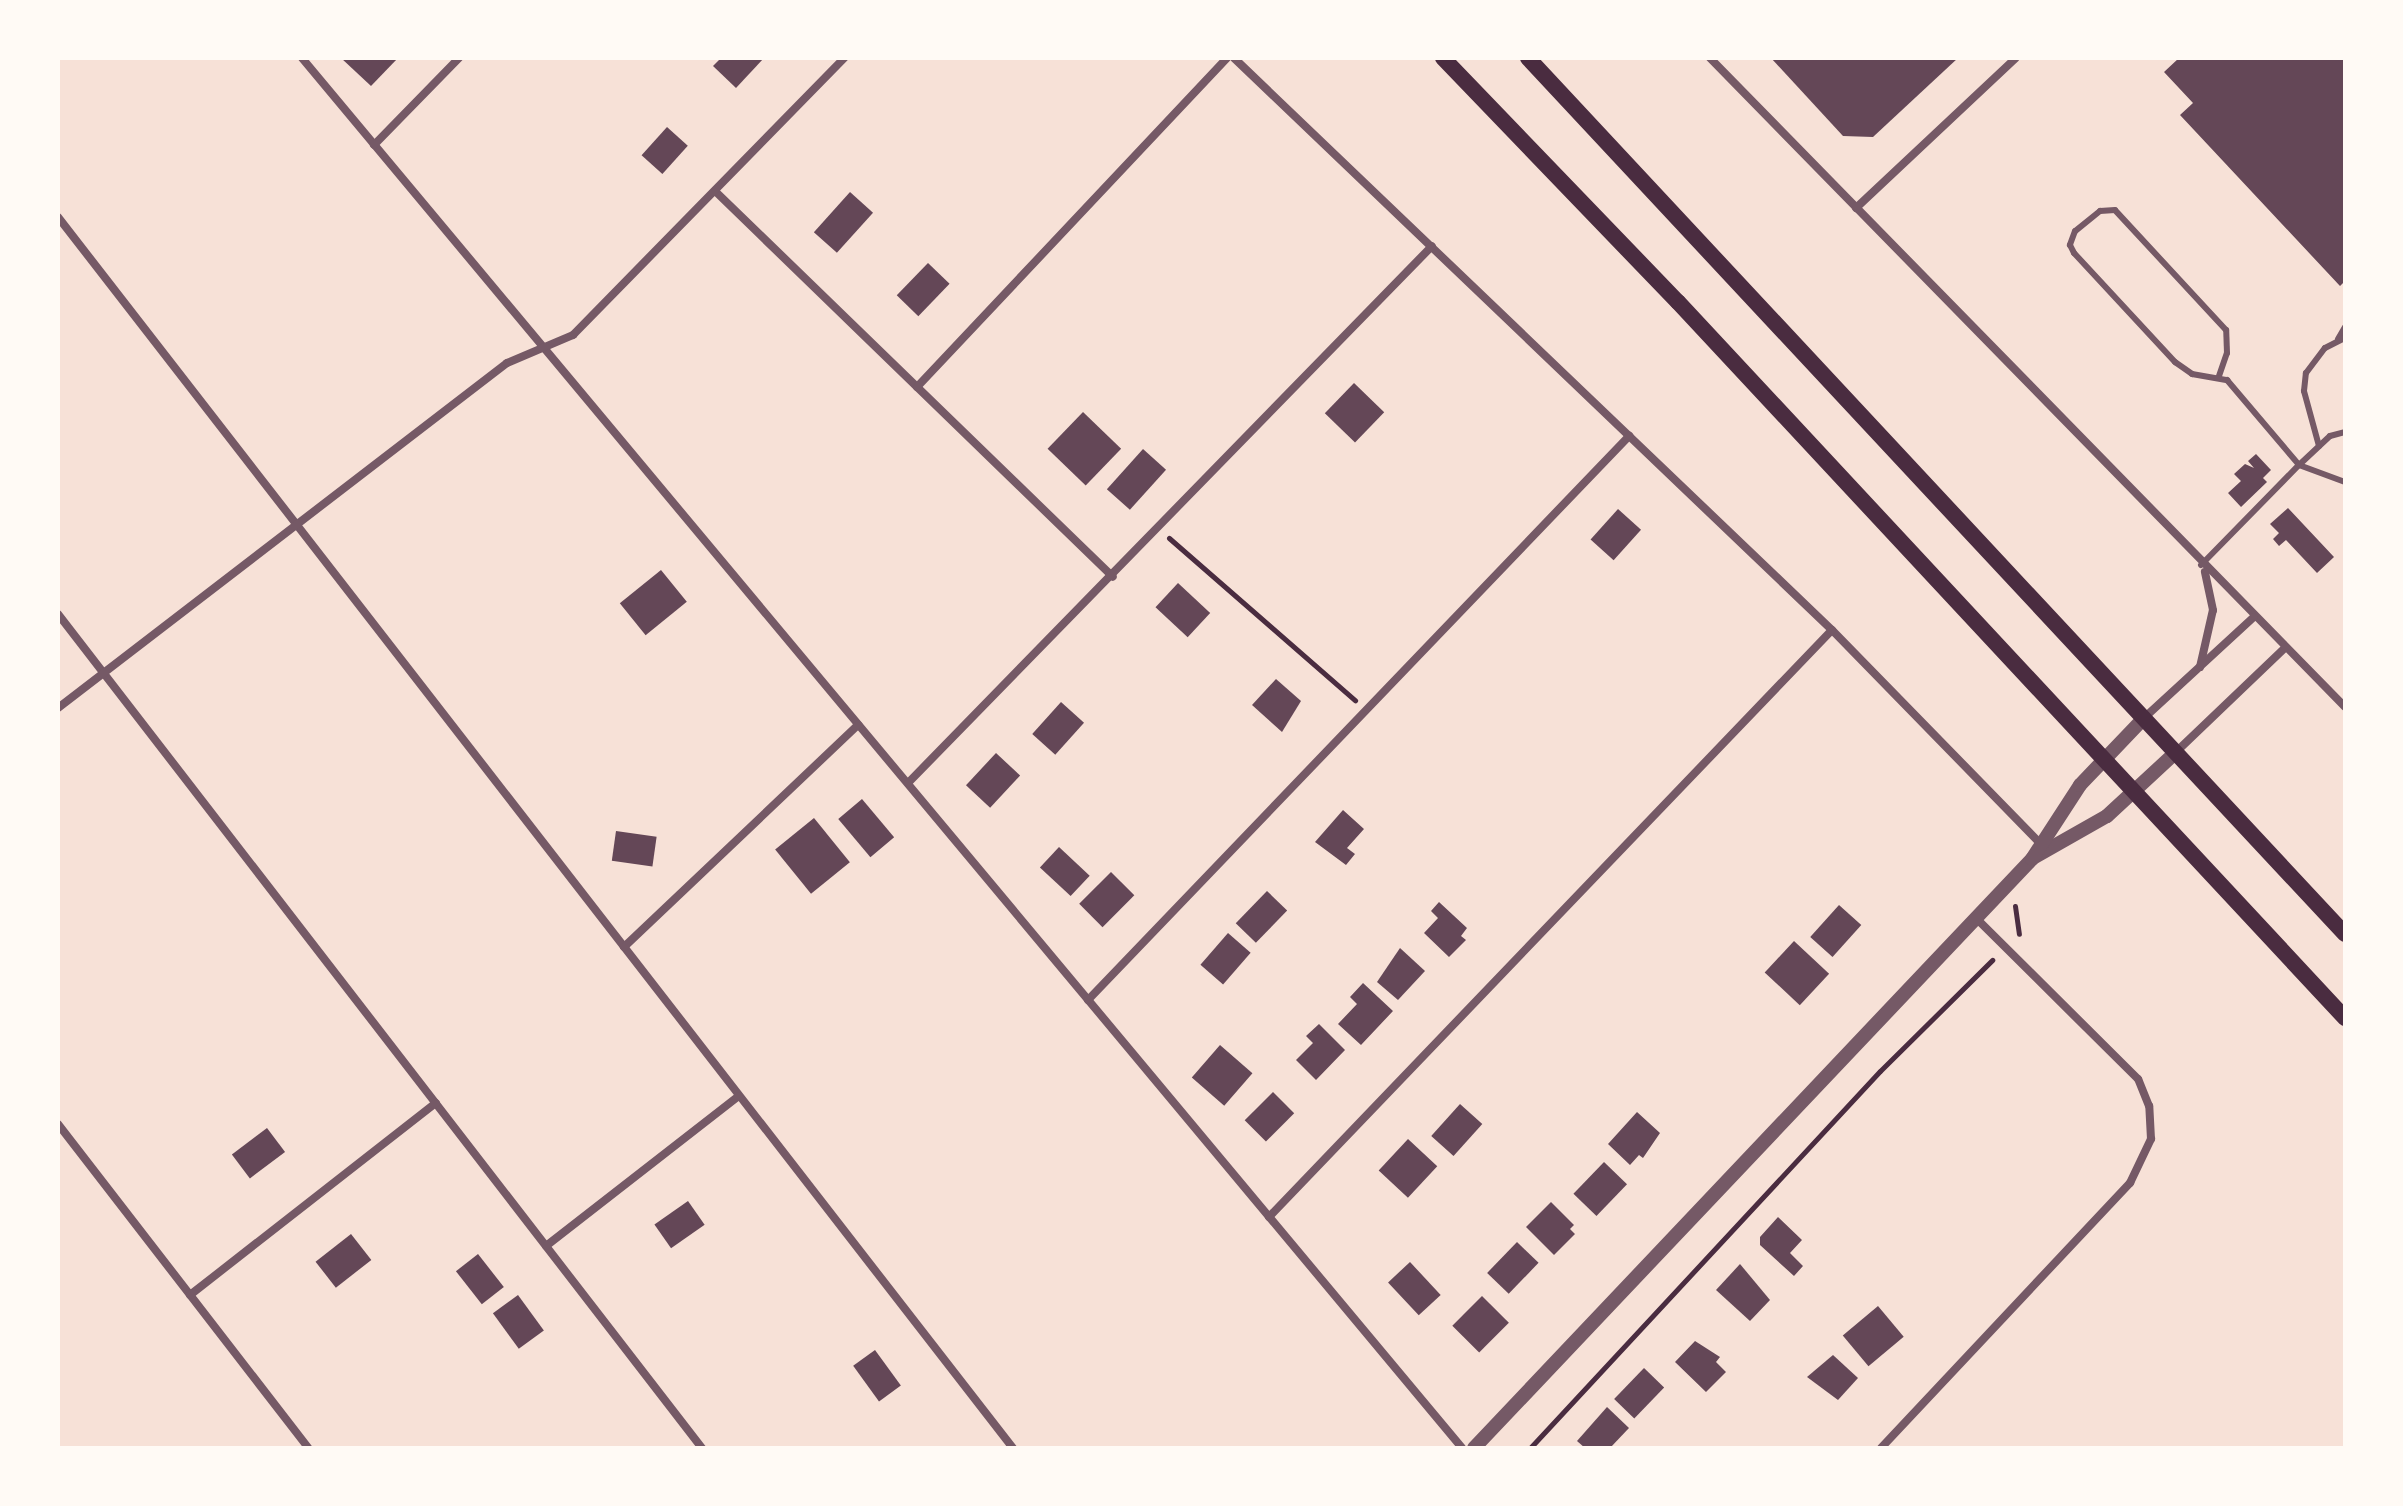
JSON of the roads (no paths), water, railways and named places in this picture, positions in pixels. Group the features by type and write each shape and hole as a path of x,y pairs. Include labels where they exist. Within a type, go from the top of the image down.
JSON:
{"main road":[{"path":"1443,58 1678,302 2345,1018"},
{"path":"1528,58 2345,934"}],"street":[{"path":"302,58 1462,1448"},
{"path":"374,145 459,58"},
{"path":"58,708 507,363 541,344 573,335 844,58"},
{"path":"917,387 1227,58"},
{"path":"1234,58 1832,630 2045,847"},
{"path":"1710,58 2201,565 2345,707"},
{"path":"1856,208 2016,58"},
{"path":"715,191 1113,577"},
{"path":"58,217 1013,1448"},
{"path":"908,783 1159,530 1432,246"},
{"path":"1088,1000 1629,436"},
{"path":"2200,668 2213,610 2201,565"},
{"path":"58,614 702,1448"},
{"path":"2045,847 2103,759 2254,617"},
{"path":"1269,1217 1832,630"},
{"path":"1474,1448 2032,859 2045,847 2135,792 2285,648"},
{"path":"624,947 858,725"},
{"path":"1881,1448 2139,1172 2151,1139 2149,1106 2132,1072 1975,916"},
{"path":"546,1246 739,1096"},
{"path":"190,1295 436,1103"},
{"path":"58,1124 308,1448"}],"lane":[{"path":"2219,376 2227,353 2226,330 2115,210 2100,211 2075,231 2070,245 2074,253 2175,362 2192,374 2219,376 2299,465 2345,482"},
{"path":"2319,446 2304,391 2306,373 2312,360 2341,338 2345,327"},
{"path":"2201,565 2319,446 2345,432"}]}
